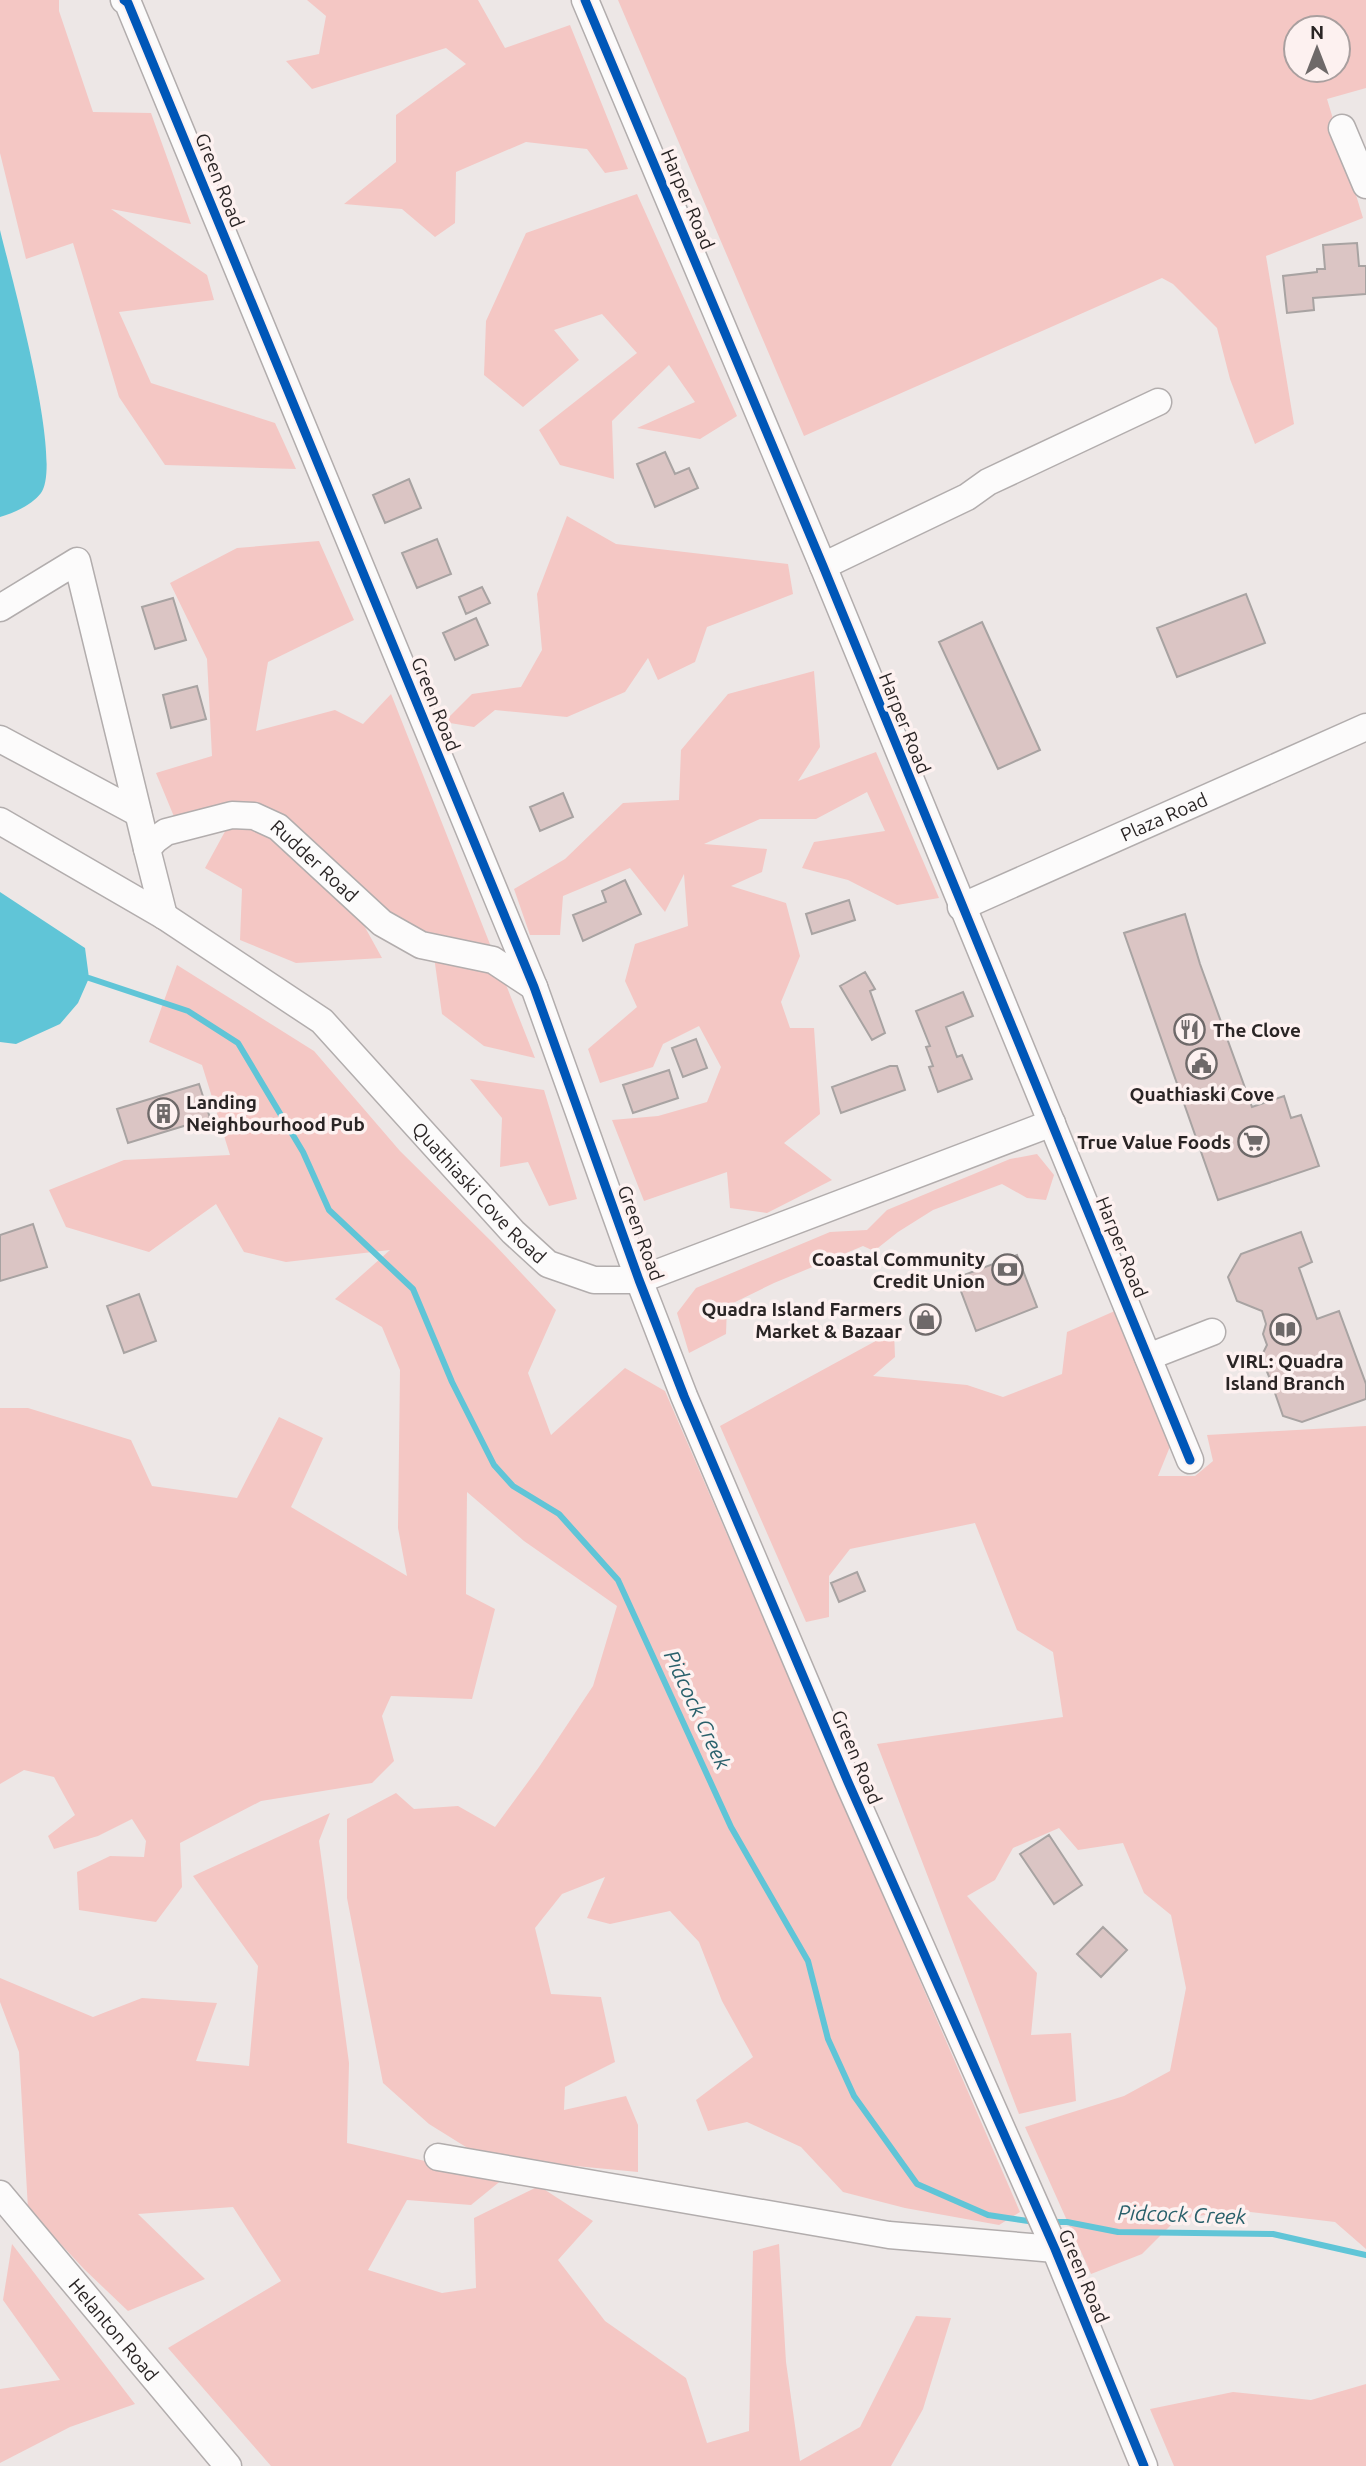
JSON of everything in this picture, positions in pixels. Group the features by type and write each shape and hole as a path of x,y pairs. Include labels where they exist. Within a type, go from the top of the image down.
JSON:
{"street":[{"name":"Harper Road","path":"585,0 823,566 1190,1460"},
{"name":"Green Road","path":"129,1 534,987 639,1280 688,1406 842,1769 1055,2249 1144,2466"},
{"path":"1342,128 1366,185"},
{"path":"823,566 967,497 988,482 1158,402"},
{"path":"0,608 77,561 164,916"},
{"name":"Plaza Road","path":"961,907 1366,727"},
{"path":"0,739 138,813"},
{"name":"Rudder Road","path":"147,849 166,832 232,815 254,816 278,827 382,923 421,945 493,960 534,987"},
{"name":"Quathiaski Cove Road","path":"0,821 164,916 322,1021 513,1232 548,1264 594,1280 639,1280 1052,1123"},
{"path":"1148,1357 1212,1332"},
{"path":"438,2157 889,2235 1055,2249"},
{"name":"Helanton Road","path":"0,2194 228,2466"}],"shaded area":[{"path":"0,0 59,0 59,11 93,112 151,113 191,224 111,209 207,275 214,300 119,312 151,383 275,423 296,469 165,465 119,397 73,243 26,259 0,153"},
{"path":"307,0 478,0 505,48 570,25 628,169 605,173 587,149 526,142 456,172 455,223 435,237 402,209 344,204 396,162 396,115 466,64 446,48 312,89 286,61 319,54 326,16"},
{"path":"618,0 1366,0 1366,88 1327,99 1363,218 1266,256 1294,424 1255,444 1230,379 1217,328 1173,284 1162,278 804,436"},
{"path":"637,194 737,416 700,439 637,428 695,402 669,365 612,421 614,479 560,465 539,430 637,353 602,314 554,330 579,360 523,407 484,375 486,321 526,233"},
{"path":"567,516 616,544 788,564 793,594 707,627 695,662 658,680 648,658 625,692 567,717 495,710 474,727 444,722 472,694 521,687 542,650 537,594"},
{"path":"319,541 354,620 268,662 256,731 335,710 363,724 391,694 535,1058 484,1046 442,1014 432,942 361,920 382,958 296,963 240,940 242,889 205,868 228,826 175,819 156,773 212,756 207,659 170,583 237,548"},
{"path":"814,671 820,747 798,781 876,752 939,898 897,905 848,880 802,868 814,842 885,831 867,792 816,819 760,819 704,844 767,849 762,872 731,886 786,903 800,956 781,1002 790,1028 814,1028 820,1114 784,1143 832,1180 767,1213 730,1208 727,1172 644,1201 612,1120 658,1116 707,1102 721,1067 699,1026 663,1044 653,1067 600,1083 588,1049 637,1007 625,981 635,944 688,926 684,874 665,912 630,868 563,896 560,935 530,935 514,889 565,859 623,803 679,800 681,750 728,694"},
{"path":"177,965 314,1051 400,1151 556,1310 528,1373 551,1435 625,1368 665,1391 1020,2212 999,2225 905,2208 843,2192 801,2147 747,2122 708,2131 696,2100 753,2057 722,2001 699,1942 670,1911 610,1924 587,1918 605,1877 562,1894 535,1928 551,1994 601,1997 615,2062 565,2087 564,2110 626,2096 638,2125 638,2172 482,2157 429,2124 383,2083 347,1898 347,1819 396,1793 414,1809 458,1806 495,1827 593,1686 617,1606 524,1541 467,1492 466,1594 495,1609 472,1699 391,1696 382,1716 394,1761 372,1783 261,1801 180,1843 182,1887 156,1922 79,1910 77,1872 110,1856 144,1857 146,1841 132,1819 98,1836 54,1849 48,1836 75,1815 54,1777 24,1770 0,1784 0,1408 28,1408 131,1440 152,1486 237,1498 279,1417 323,1438 291,1507 407,1576 398,1528 400,1370 382,1327 335,1299 390,1250 286,1262 244,1252 216,1204 149,1252 66,1227 49,1190 124,1160 230,1155 202,1065 149,1042"},
{"path":"470,1079 544,1090 577,1199 549,1206 528,1162 500,1167 502,1118"},
{"path":"1037,1154 1054,1175 1046,1200 1027,1198 1002,1184 933,1210 874,1251 863,1246 727,1306 726,1334 689,1353 677,1313 696,1288 830,1232 867,1230 887,1210 1010,1159"},
{"path":"1117,1310 1171,1444 1158,1476 1195,1476 1213,1461 1207,1435 1366,1426 1366,2249 1335,2222 1233,2210 1176,2220 1142,2254 1091,2274 1025,2127 1124,2096 1170,2071 1186,1988 1171,1915 1144,1893 1123,1843 1078,1850 1059,1828 1013,1848 995,1880 967,1896 1037,1973 1031,2035 1071,2033 1076,2101 1019,2114 877,1744 1063,1717 1053,1652 1017,1630 975,1523 850,1549 829,1576 829,1617 806,1622 720,1426 894,1331 895,1357 873,1376 967,1385 1003,1397 1062,1374 1067,1332"},
{"path":"330,1813 319,1841 349,2063 347,2143 503,2179 471,2205 407,2200 368,2270 442,2293 476,2288 474,2218 539,2186 593,2221 558,2260 605,2321 686,2378 707,2443 749,2431 753,2251 779,2244 786,2362 800,2461 860,2427 916,2316 951,2318 923,2409 891,2466 271,2466 168,2348 281,2281 233,2207 138,2214 205,2279 128,2311 28,2209 19,2052 0,2002 0,1978 93,2017 142,1998 217,2003 196,2061 249,2066 258,1966 193,1876"},
{"path":"12,2244 135,2404 70,2427 0,2463 0,2389 60,2380 3,2300"},
{"path":"1366,2384 1366,2466 1174,2466 1150,2409 1233,2392 1311,2400"}],"water":[{"path":"0,230 41,407 46,445 46,475 41,493 33,501 0,517"},
{"path":"0,892 85,948 89,978 78,1003 60,1024 16,1044 0,1042"}],"building":[{"path":"1357,243 1359,266 1366,266 1366,294 1313,298 1314,310 1287,313 1283,276 1325,269 1323,245"},
{"path":"665,452 675,474 689,468 698,488 655,507 637,464"},
{"path":"409,479 421,508 385,523 373,495"},
{"path":"437,539 451,574 417,588 402,553"},
{"path":"482,587 490,603 466,614 459,597"},
{"path":"1246,594 1265,643 1177,677 1157,628"},
{"path":"173,598 186,640 155,649 142,607"},
{"path":"476,618 488,645 455,660 443,633"},
{"path":"982,622 1040,750 998,769 939,642"},
{"path":"197,686 206,719 171,728 163,695"},
{"path":"563,793 573,817 540,831 530,807"},
{"path":"625,880 641,914 583,941 573,915 606,902 602,891"},
{"path":"849,900 855,920 812,934 806,914"},
{"path":"1185,914 1200,964 1252,1107 1284,1096 1291,1118 1301,1115 1319,1166 1218,1200 1124,933"},
{"path":"865,972 875,989 870,991 885,1033 872,1040 840,986"},
{"path":"963,992 973,1016 946,1027 957,1057 962,1055 972,1079 938,1092 929,1067 933,1066 926,1047 930,1046 916,1011"},
{"path":"696,1039 707,1068 683,1077 672,1048"},
{"path":"890,1066 897,1066 905,1090 841,1113 832,1087"},
{"path":"669,1070 678,1098 633,1113 623,1085"},
{"name":"Landing Neighbourhood Pub","path":"199,1084 210,1118 128,1143 117,1109"},
{"path":"33,1224 47,1267 0,1281 0,1235"},
{"path":"1301,1232 1312,1262 1299,1268 1317,1319 1339,1311 1366,1384 1366,1399 1302,1422 1283,1416 1275,1393 1279,1384 1270,1379 1261,1357 1267,1345 1263,1334 1266,1324 1262,1311 1237,1301 1228,1277 1241,1254"},
{"path":"1017,1255 1037,1307 976,1331 956,1278"},
{"path":"139,1294 156,1341 124,1353 107,1306"},
{"path":"857,1572 865,1591 839,1602 831,1583"},
{"path":"1049,1835 1082,1885 1054,1904 1020,1854"},
{"path":"1103,1927 1127,1950 1101,1977 1077,1954"}],"waterway":[{"name":"Pidcock Creek","path":"89,978 188,1011 238,1043 303,1152 329,1210 413,1289 452,1382 494,1465 513,1486 559,1514 618,1580 731,1827 808,1961 828,2039 854,2096 917,2184 988,2215 1035,2222"},
{"name":"Pidcock Creek","path":"1049,2222 1067,2222 1118,2232 1273,2234 1366,2255"}],"cycle path":[{"path":"124,0 128,3 534,987 639,1280 684,1396 848,1782 1055,2249 1144,2466"},
{"path":"585,0 823,566 1190,1460"}],"place":[{"name":"The Clove","path":"1190,1030"},
{"name":"Quathiaski Cove","path":"1202,1063"},
{"name":"Landing Neighbourhood Pub","path":"163,1113"},
{"name":"True Value Foods","path":"1254,1142"},
{"name":"Coastal Community Credit Union","path":"1008,1270"},
{"name":"Quadra Island Farmers Market & Bazaar","path":"925,1320"},
{"name":"VIRL: Quadra Island Branch","path":"1285,1330"}]}
